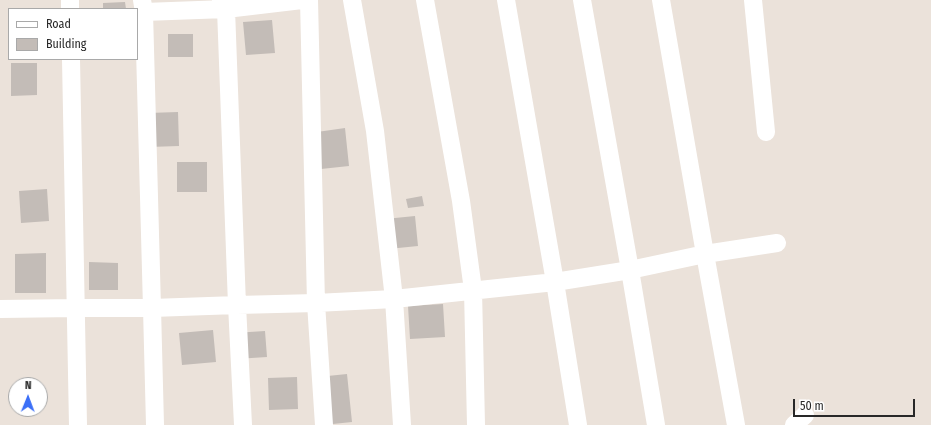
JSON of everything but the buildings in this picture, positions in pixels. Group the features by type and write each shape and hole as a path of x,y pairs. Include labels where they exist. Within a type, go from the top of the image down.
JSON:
{"street":[{"path":"155,425 143,6 223,5 302,0"},
{"path":"310,0 316,303 324,425"},
{"path":"352,0 375,130 394,299 402,425"},
{"path":"425,0 461,201 473,290 476,425"},
{"path":"506,0 555,282 578,425"},
{"path":"582,0 656,425"},
{"path":"662,0 705,254 736,425"},
{"path":"753,0 766,132"},
{"path":"223,5 243,425"},
{"path":"71,60 78,425"},
{"path":"0,309 152,308 394,299 555,282 630,270 705,254 777,243"}]}
